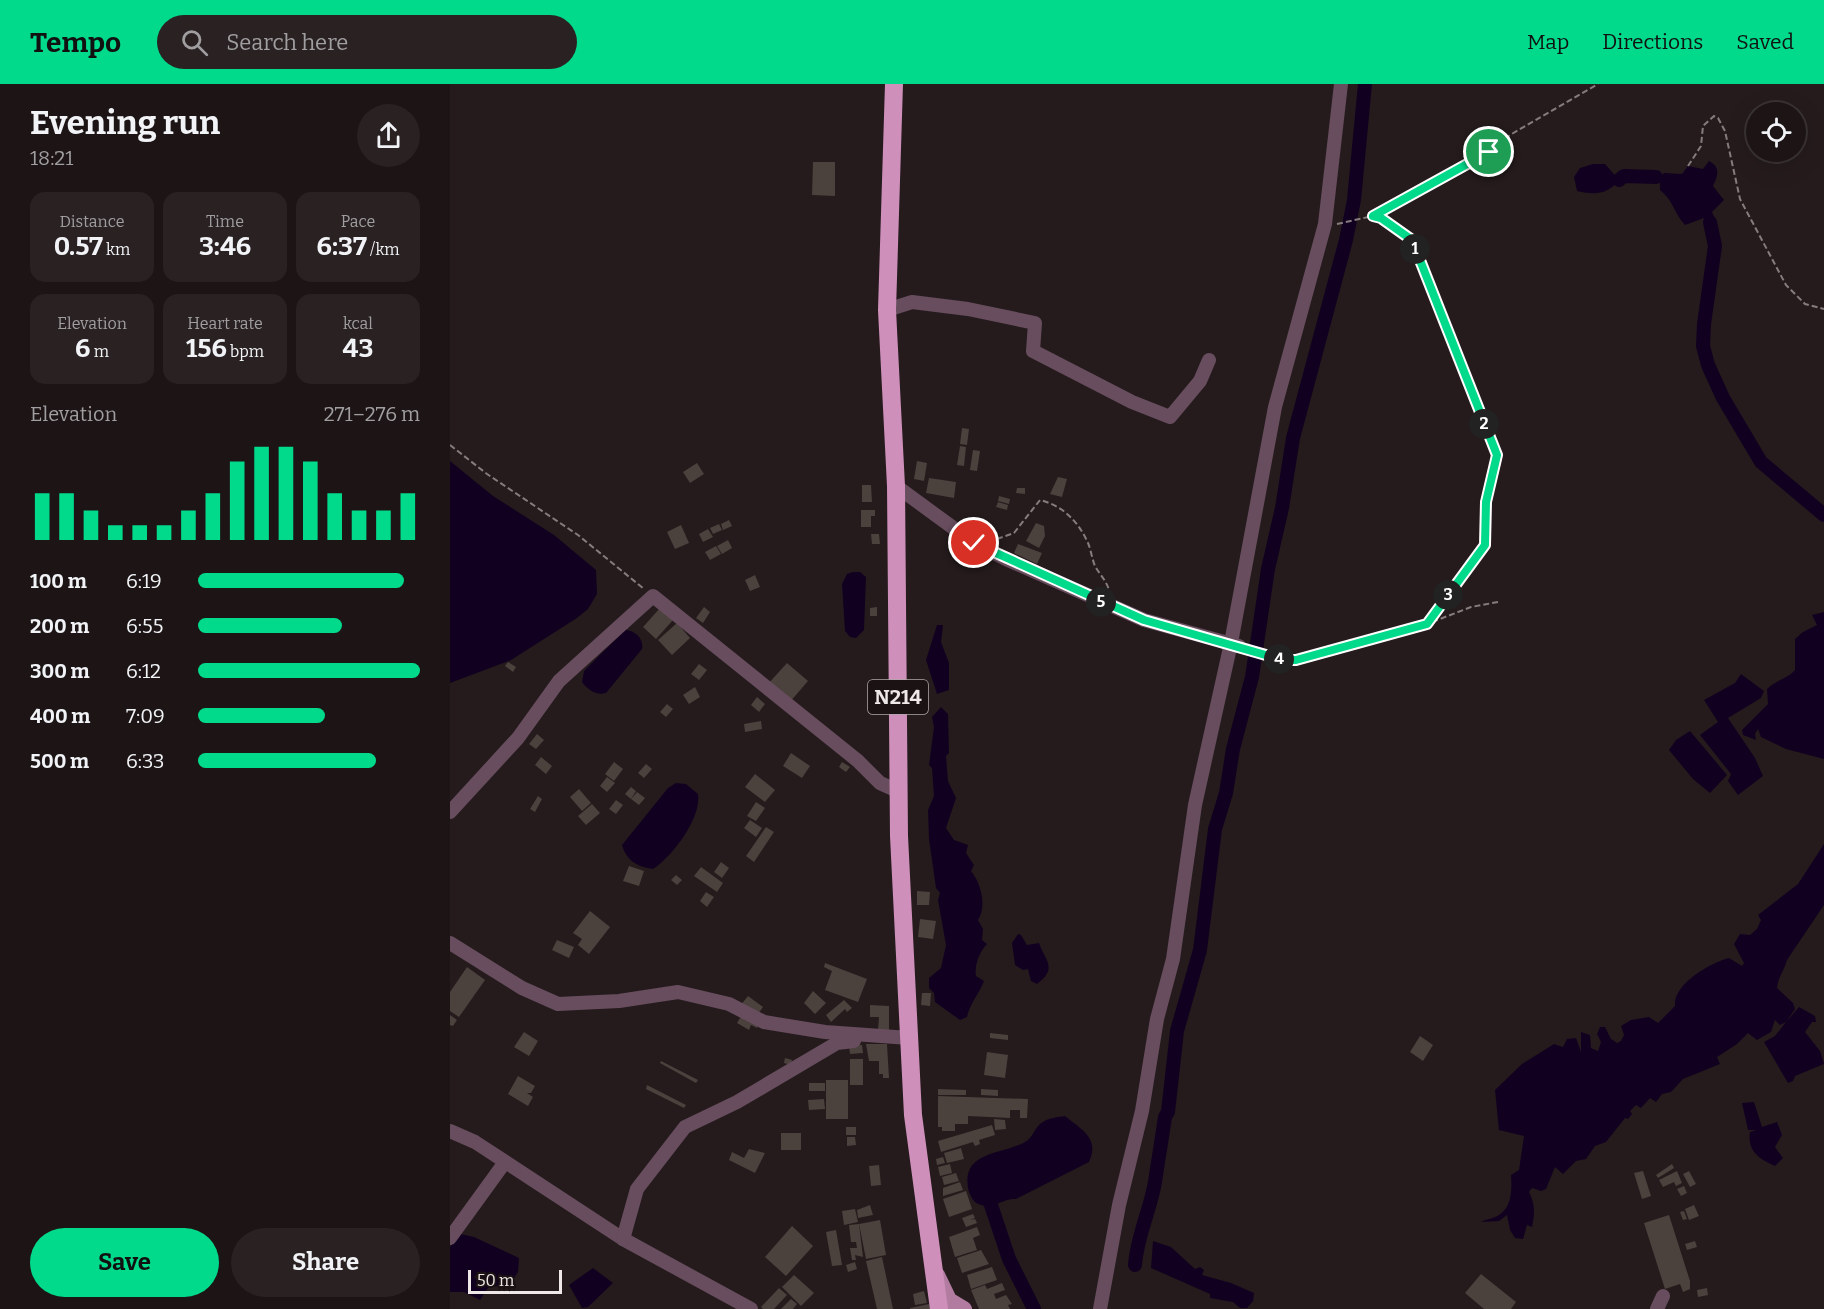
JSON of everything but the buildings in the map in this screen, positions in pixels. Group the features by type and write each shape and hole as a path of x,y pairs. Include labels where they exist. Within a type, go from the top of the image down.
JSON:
{"highway":[{"name":"N214","path":"894,84 887,310 896,486 899,836 913,1115 939,1309"}],"main road":[{"path":"932,1267 949,1300 964,1309"}],"street":[{"path":"1100,1309 1119,1205 1142,1110 1157,1019 1173,958 1195,805 1235,645 1275,407 1325,224 1341,84"},
{"path":"887,310 912,302 968,309 1035,323 1033,351 1132,402 1170,417 1200,381 1209,360"},
{"path":"896,486 974,543 1113,608 1193,635 1235,645"},
{"path":"450,812 518,738 559,681 653,596 858,761 880,783 900,792"},
{"path":"450,943 522,988 558,1004 619,1001 678,992 729,1004 764,1022 825,1032 909,1038"},
{"path":"623,1239 637,1189 684,1127 737,1102 837,1043 909,1038"},
{"path":"450,1131 475,1142 623,1239 751,1309"},
{"path":"450,1238 504,1162"}],"path":[{"path":"1344,223 1373,216 1489,152 1510,135 1598,84"},
{"path":"1688,166 1701,146 1703,126 1714,116 1718,118 1725,131 1740,199 1786,285 1805,304 1824,309"},
{"path":"1373,216 1381,218 1412,240 1497,455 1486,502 1485,545 1427,624"},
{"path":"450,445 487,474 578,535 653,596"},
{"path":"974,543 992,542 1014,533 1040,500 1057,505 1065,509 1088,542 1095,566 1107,585 1113,608"},
{"path":"1235,645 1283,660 1296,660 1427,624 1472,607 1498,602"}],"shaded area":[{"path":"1709,161 1717,169 1713,186 1724,200 1712,212 1715,219 1707,224 1704,218 1685,225 1668,198 1660,190 1660,178 1664,173 1682,174 1688,166 1703,169"},
{"path":"1593,164 1605,164 1619,180 1610,189 1600,193 1577,191 1574,177 1580,168"},
{"path":"450,461 493,496 554,535 596,570 597,594 588,609 577,618 511,660 450,683"},
{"path":"860,572 866,577 864,630 856,638 850,637 845,631 842,584 847,574"},
{"path":"1824,612 1824,759 1786,749 1761,737 1758,729 1755,734 1756,740 1743,735 1742,730 1768,704 1767,689 1795,670 1795,639 1817,625 1812,615"},
{"path":"937,625 943,625 941,642 949,663 949,690 937,694 926,660"},
{"path":"625,630 638,636 642,642 642,649 606,693 592,692 582,682 584,671"},
{"path":"1741,674 1764,691 1761,698 1728,718 1755,758 1763,776 1738,795 1728,781 1731,774 1700,735 1718,722 1704,700 1735,683"},
{"path":"941,707 948,714 949,753 946,756 948,781 956,798 946,828 954,840 968,845 966,853 974,865 971,871 982,895 982,908 978,920 983,929 982,940 987,944 980,954 976,967 976,976 984,981 967,1017 960,1020 935,1002 934,993 929,988 929,978 941,968 946,945 938,900 940,893 936,888 929,839 928,810 934,796 932,768 929,765 934,727 932,717"},
{"path":"1690,731 1727,775 1710,793 1693,779 1669,750 1676,740"},
{"path":"676,783 686,784 698,794 698,803 691,825 677,846 661,863 653,869 642,867 629,859 622,845 668,788"},
{"path":"1824,844 1824,905 1787,960 1777,988 1793,1003 1795,1009 1786,1022 1780,1025 1775,1020 1771,1032 1757,1040 1748,1033 1737,1044 1717,1057 1720,1064 1683,1079 1671,1092 1662,1094 1656,1102 1650,1098 1641,1108 1636,1105 1630,1111 1632,1114 1628,1119 1625,1118 1606,1142 1595,1146 1586,1159 1576,1161 1563,1174 1555,1167 1546,1189 1541,1191 1532,1188 1529,1192 1534,1217 1532,1227 1527,1225 1523,1239 1515,1238 1510,1230 1507,1215 1499,1221 1481,1222 1503,1212 1509,1203 1511,1175 1519,1170 1524,1136 1499,1130 1495,1090 1522,1064 1554,1044 1563,1047 1567,1039 1576,1038 1581,1052 1581,1032 1590,1035 1591,1048 1598,1051 1601,1042 1597,1034 1600,1027 1605,1027 1611,1039 1617,1043 1624,1035 1621,1026 1631,1020 1649,1017 1658,1023 1675,1006 1676,998 1686,982 1703,970 1729,958 1742,966 1744,963 1734,944 1740,934 1750,935 1757,929 1761,920 1758,915 1798,884"},
{"path":"1018,934 1027,945 1039,943 1048,963 1047,973 1037,984 1031,981 1028,969 1023,970 1015,965 1012,943"},
{"path":"1799,1007 1815,1016 1816,1022 1812,1022 1805,1032 1820,1051 1824,1064 1795,1076 1793,1081 1788,1083 1764,1042 1775,1036"},
{"path":"1754,1102 1762,1127 1777,1122 1782,1135 1775,1147 1783,1158 1775,1166 1755,1154 1750,1144 1750,1132 1756,1130 1748,1130 1742,1103"},
{"path":"1065,1116 1088,1135 1092,1147 1089,1162 1016,1199 985,1206 974,1201 968,1188 968,1176 971,1167 977,1161 1025,1142 1043,1122"},
{"path":"460,1234 474,1237 519,1258 518,1272 511,1283 488,1288 480,1300 464,1292 450,1292 450,1247"},
{"path":"1153,1241 1171,1247 1195,1269 1200,1267 1204,1270 1202,1275 1231,1283 1254,1293 1253,1301 1247,1308 1240,1308 1233,1302 1210,1298 1210,1294 1151,1268"},
{"path":"593,1268 613,1283 588,1307 582,1308 569,1285"}],"waterway":[{"path":"1135,1265 1138,1244 1153,1193 1165,1117 1168,1112 1177,1031 1200,950 1215,829 1226,793 1233,749 1252,677 1268,569 1282,508 1293,438 1346,240 1354,200 1365,84"},
{"path":"1619,180 1624,176 1656,177"},
{"path":"1710,222 1715,246 1704,324 1703,346 1708,365 1723,398 1761,462 1824,515"},
{"path":"991,1205 1009,1259 1034,1309"}],"route":[{"path":"974,543 1144,620 1193,635 1231,643 1271,658 1296,660 1427,624 1485,545 1486,502 1497,455 1412,240 1381,218 1373,216 1489,152"}]}
